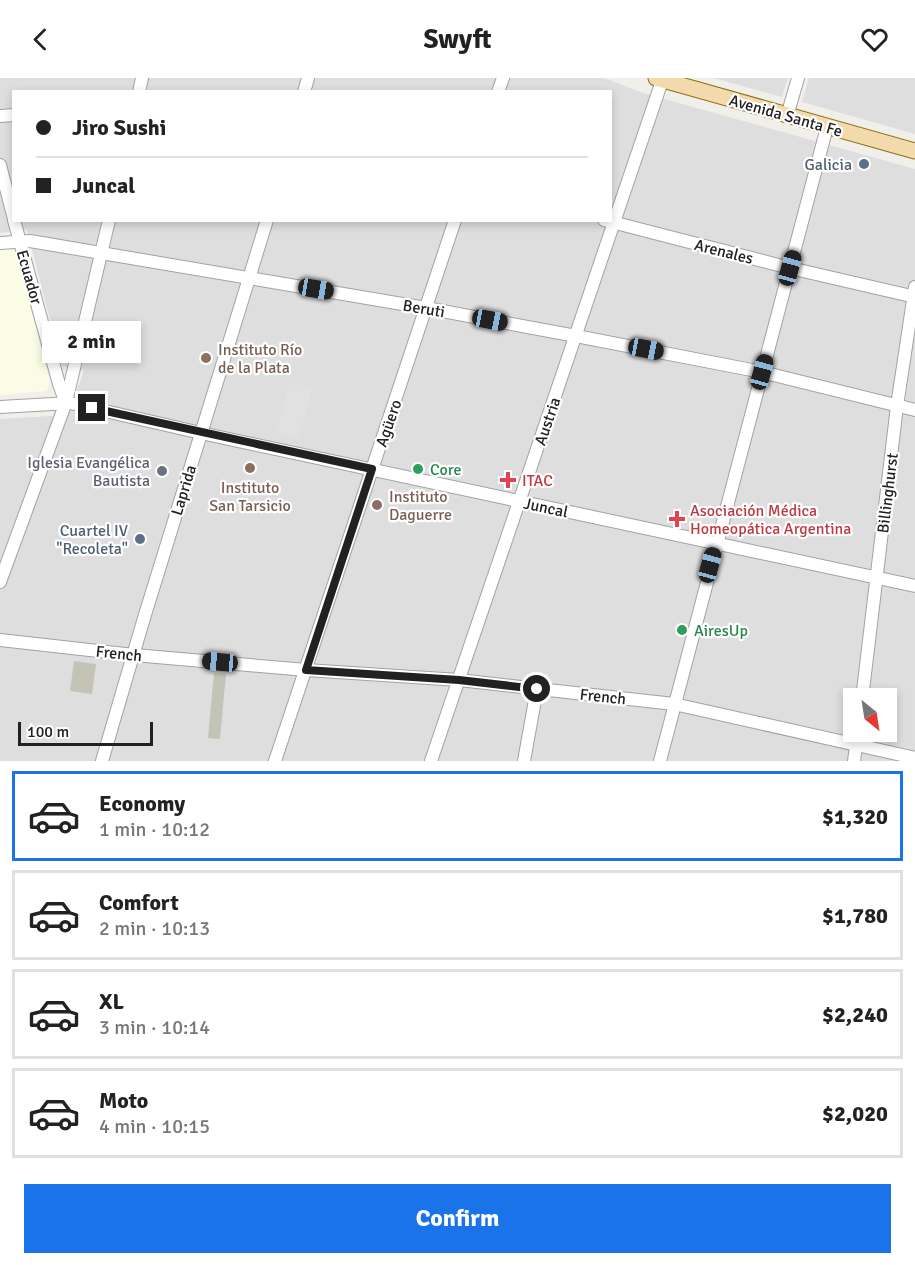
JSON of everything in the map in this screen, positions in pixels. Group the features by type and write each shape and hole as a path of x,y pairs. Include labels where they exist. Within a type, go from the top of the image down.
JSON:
{"main road":[{"name":"Avenida Santa Fe","path":"660,79 915,151"}],"street":[{"path":"787,116 798,78"},
{"name":"Austria","path":"612,214 660,79"},
{"path":"660,761 827,126"},
{"name":"Ecuador","path":"0,165 12,212"},
{"name":"Ecuador","path":"15,222 66,402"},
{"path":"0,582 66,402 109,222"},
{"name":"Laprida","path":"102,761 266,222"},
{"name":"Agüero","path":"274,761 454,222"},
{"name":"Austria","path":"431,761 576,336 609,222"},
{"name":"Arenales","path":"609,222 790,268 915,293"},
{"name":"Beruti","path":"0,243 30,241 426,308 762,372 915,410"},
{"name":"Billinghurst","path":"863,688 897,406 915,293"},
{"path":"52,357 64,366 73,364 75,360"},
{"name":"Juncal","path":"0,407 66,402 915,586"},
{"name":"French","path":"0,640 306,670 459,680 674,704 843,735"},
{"path":"524,761 537,689"},
{"path":"855,761 857,742"},
{"name":"French","path":"869,742 915,758"}],"shaded area":[{"path":"0,78 604,78 643,93 915,169 915,761 0,761 0,419 68,415 84,370 62,366 27,230 0,233"},
{"path":"713,78 788,78 782,97"},
{"path":"809,78 915,78 915,134 802,102"},
{"path":"10,246 15,249 50,382 47,391 0,395 0,247"},
{"path":"290,382 313,388 298,439 275,433"},
{"path":"74,661 96,664 92,694 70,691"},
{"path":"214,673 226,674 220,739 208,738"}],"place":[{"name":"Galicia","path":"864,164"},
{"name":"Instituto Río de la Plata","path":"206,358"},
{"name":"Instituto San Tarsicio","path":"250,468"},
{"name":"Core","path":"418,469"},
{"name":"Iglesia Evangélica Bautista","path":"162,471"},
{"name":"ITAC","path":"508,480"},
{"name":"Instituto Daguerre","path":"377,505"},
{"name":"Asociación Médica Homeopática Argentina","path":"677,519"},
{"name":"Cuartel IV \"Recoleta\"","path":"140,539"},
{"name":"AiresUp","path":"682,630"}],"route":[{"path":"92,408 372,469 306,670 459,680 537,689"}]}
